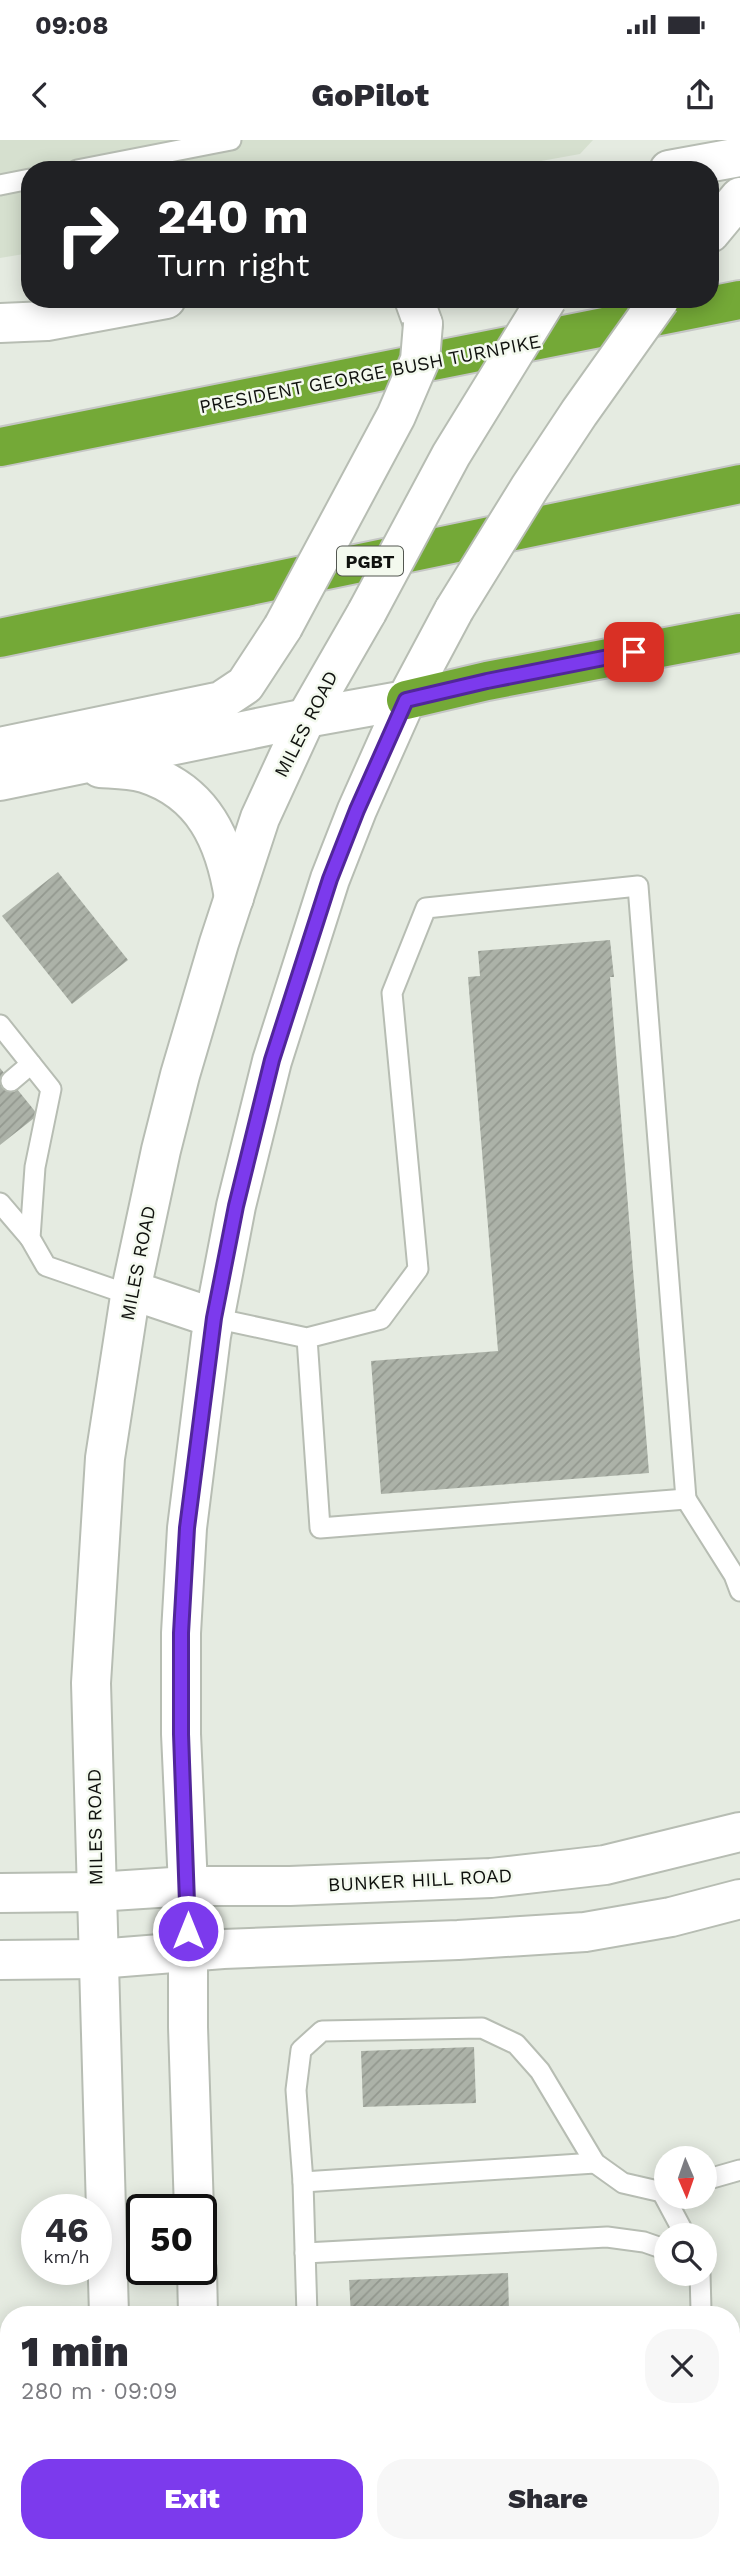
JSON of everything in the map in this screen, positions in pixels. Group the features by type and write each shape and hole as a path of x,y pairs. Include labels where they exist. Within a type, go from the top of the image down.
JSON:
{"highway":[{"name":"PRESIDENT GEORGE BUSH TURNPIKE","path":"719,304 740,300"},
{"name":"PRESIDENT GEORGE BUSH TURNPIKE","path":"0,447 700,308"},
{"name":"PGBT","path":"0,638 740,484"},
{"path":"406,700 487,681 740,633"}],"main road":[{"path":"653,161 671,140"},
{"path":"718,161 740,157"},
{"path":"719,222 740,197"},
{"path":"0,315 31,308"},
{"path":"0,323 47,321 117,308"},
{"name":"MILES ROAD","path":"109,2306 91,1683 105,1458 130,1293 180,1075 260,818 306,718 367,612 451,454 541,308"},
{"path":"193,2194 188,2027 188,1886 181,1734 181,1633 187,1528 214,1318 236,1206 272,1060 330,879 357,810 406,700 454,610 537,477 654,308"},
{"path":"0,747 220,701 244,685 283,627 396,416 420,360 418,312"},
{"path":"0,781 406,700"},
{"path":"77,765 144,773 183,792 214,827 229,864 234,898"},
{"path":"130,1293 214,1318"},
{"name":"BUNKER HILL ROAD","path":"0,1893 491,1878 605,1865 740,1832"},
{"path":"0,1960 98,1959 223,1949 585,1932 671,1917 740,1899"},
{"path":"197,2285 198,2306"}],"lane":[{"path":"123,161 225,141"},
{"path":"0,185 21,181"},
{"path":"214,1318 307,1338 381,1319 418,1269 392,993 426,908 638,886 686,1499 734,1575 740,1591"},
{"path":"0,1025 51,1089 36,1167 30,1238"},
{"path":"11,1081 32,1064"},
{"path":"0,1203 30,1238 46,1266 130,1293"},
{"path":"307,1338 320,1528 686,1499"},
{"path":"307,2306 303,2182 296,2090 300,2050 323,2031 482,2028 516,2044 540,2071 595,2163 623,2183 654,2189"},
{"path":"303,2182 595,2163"},
{"path":"718,2176 740,2170"},
{"path":"305,2253 607,2237 654,2246"},
{"path":"701,2286 701,2306"}],"shaded area":[{"path":"0,140 593,140 580,154 541,161 21,161 21,254 0,258"}],"building":[{"path":"58,872 128,960 72,1004 2,916"},
{"path":"610,940 614,977 610,977 649,1473 381,1494 371,1361 498,1351 468,977 480,976 478,951"},
{"path":"0,1068 38,1115 0,1145"},
{"path":"474,2047 476,2103 363,2107 361,2051"},
{"path":"508,2273 509,2306 350,2306 349,2280"}],"route":[{"path":"188,1931 181,1734 181,1633 195,1450 211,1336 236,1206 272,1060 330,879 357,810 406,700 634,652"}]}
